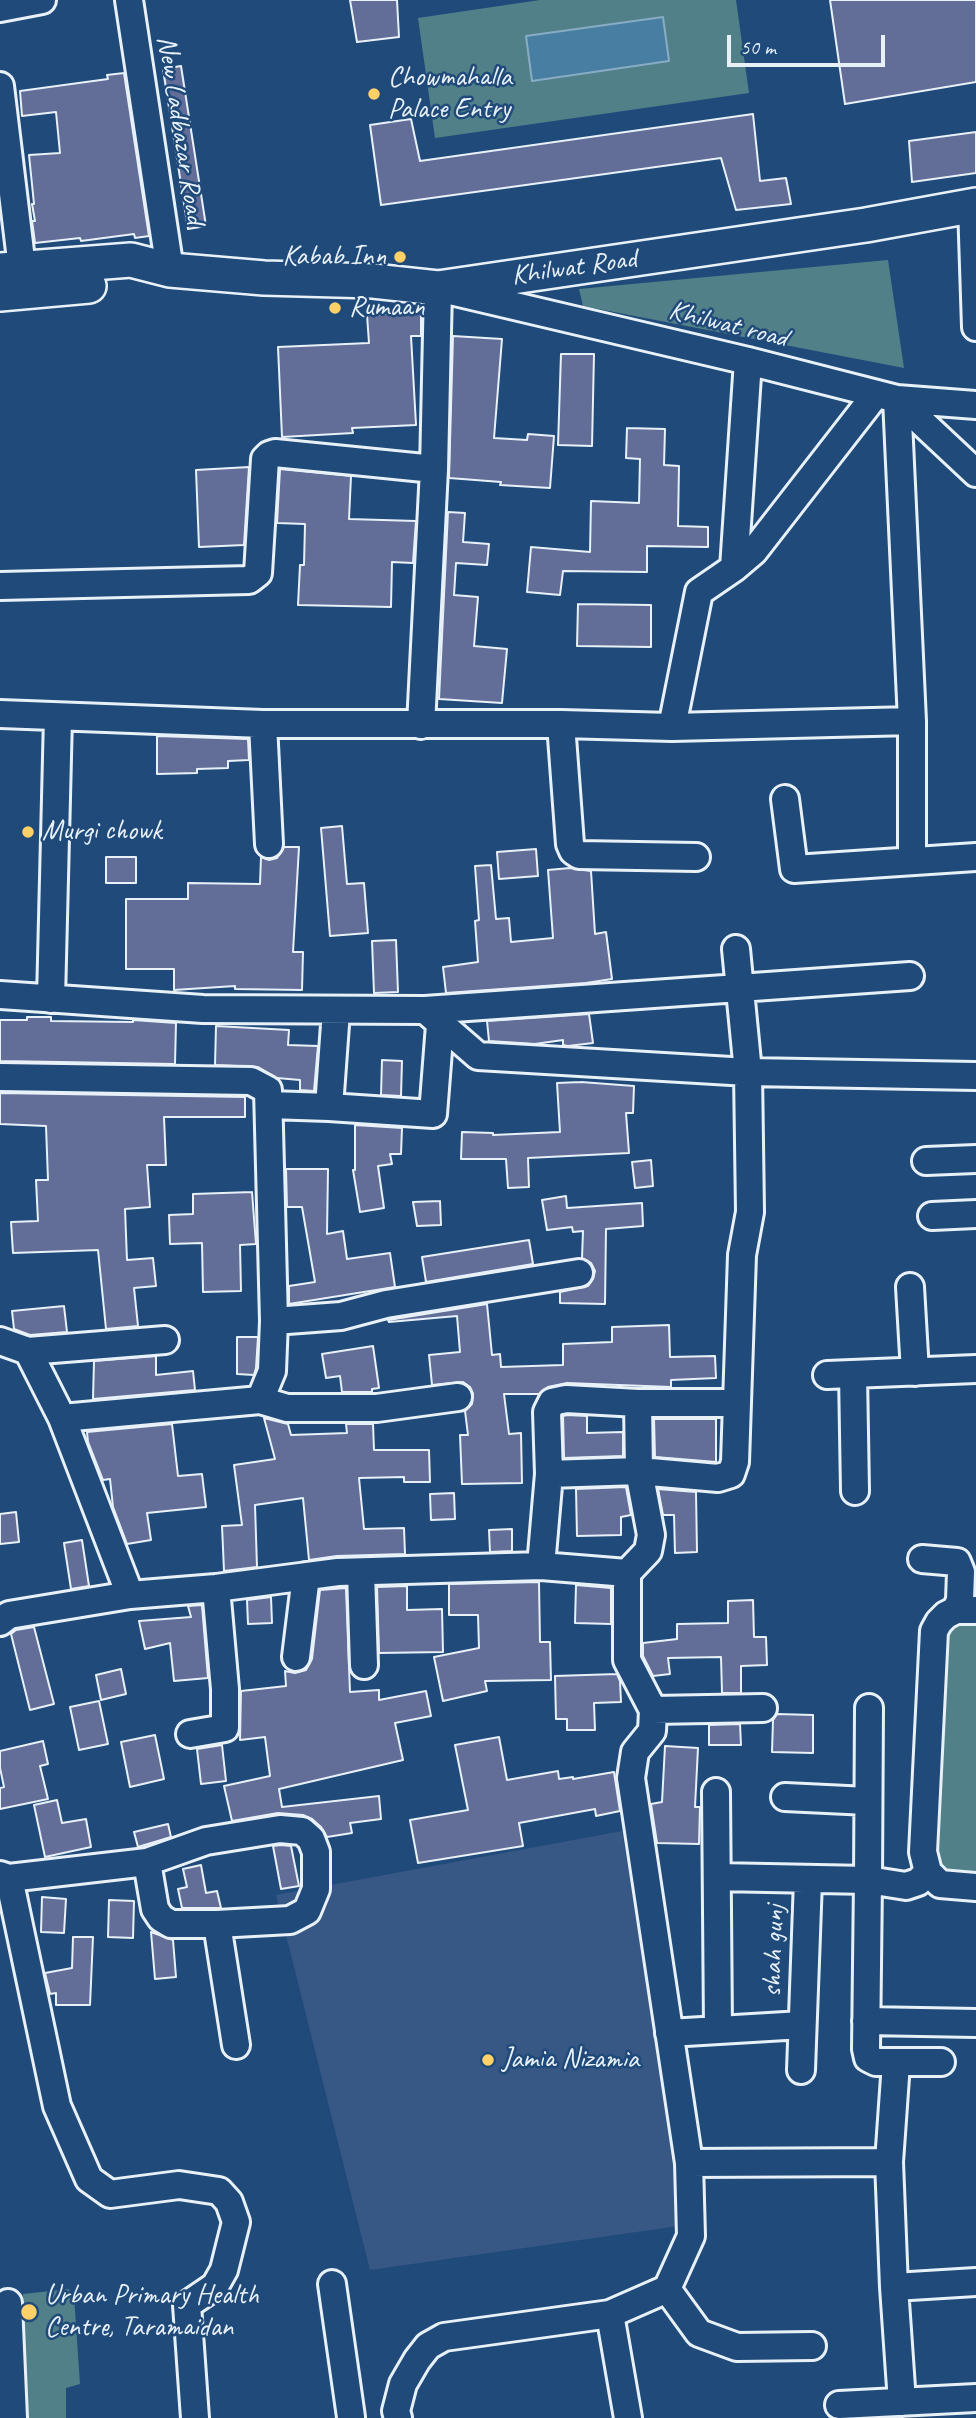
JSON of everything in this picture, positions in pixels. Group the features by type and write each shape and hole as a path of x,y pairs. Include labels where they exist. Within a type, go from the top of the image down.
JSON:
{"main road":[{"name":"Khilwat Road","path":"11,269 131,260 170,270 264,278 373,281 438,288 866,225 974,205"},
{"name":"Khilwat Road","path":"0,294 132,282 170,270"}],"street":[{"path":"0,8 42,0"},
{"name":"New Ladbazar Road","path":"128,0 170,270"},
{"path":"0,86 11,269"},
{"path":"974,205 976,327"},
{"path":"421,724 434,469 438,288"},
{"name":"Khilwat road","path":"438,288 748,361 887,397 976,473"},
{"path":"734,568 748,361"},
{"path":"887,397 976,405 976,396"},
{"path":"672,727 699,592 754,551 887,397"},
{"path":"887,397 912,721 912,861"},
{"path":"0,586 249,580 258,573 265,459 270,455 275,453 434,469"},
{"path":"0,714 263,724 561,724 672,727 912,721"},
{"path":"51,999 58,717"},
{"path":"263,724 269,844"},
{"path":"561,724 570,844 573,850 579,855 696,857"},
{"path":"785,799 794,869 976,857"},
{"path":"549,1474 639,1471 718,1478 731,1474 735,1462 742,1255 751,1212 748,1072 736,949"},
{"path":"0,995 202,1009 336,1011 433,1018 910,976"},
{"path":"329,1107 336,1011"},
{"path":"433,1018 478,1056 748,1072 976,1076"},
{"path":"269,1105 433,1114 433,1018"},
{"path":"0,1076 251,1081 268,1090 274,1321 272,1371 260,1400"},
{"path":"926,1161 976,1159"},
{"path":"932,1216 976,1214"},
{"path":"274,1321 341,1316 386,1304 579,1273"},
{"path":"910,1287 915,1371"},
{"path":"0,1341 28,1351 165,1340"},
{"path":"28,1351 62,1418 130,1595"},
{"path":"855,1491 840,1375 976,1369"},
{"path":"62,1418 260,1400 287,1408 377,1408 458,1396"},
{"path":"541,1566 549,1474 547,1412 552,1402 566,1399 638,1403 736,1403"},
{"path":"332,2284 346,2417 397,2415 403,2384 428,2346 444,2337 610,2314 667,2289 691,2235 688,2164 631,1778 635,1752 652,1731 653,1710 627,1660 627,1573 648,1551 651,1535 639,1471 638,1403"},
{"path":"922,1559 957,1562 961,1572 960,1600 966,1610 946,1615 934,1632 923,1852 928,1872 940,1884 976,1887"},
{"path":"0,1622 9,1615 130,1595 216,1588 338,1572 541,1566 627,1573"},
{"path":"361,1572 364,1665"},
{"path":"296,1657 306,1576"},
{"path":"190,1734 225,1728 225,1689 216,1588"},
{"path":"653,1710 763,1708"},
{"path":"869,1708 866,2021 868,2057 876,2062 942,2062"},
{"name":"shah gunj","path":"716,1792 718,2029"},
{"path":"785,1797 868,1801"},
{"path":"147,1862 155,1909 161,1918 171,1924 290,1920 307,1911 316,1889 316,1852 311,1839 302,1831 280,1829 206,1841 147,1862 4,1876 57,2106 89,2179 110,2194 179,2185 219,2191 229,2202 236,2222 224,2270 215,2286 187,2305 195,2418"},
{"path":"717,1877 868,1880 906,1886 918,1882 928,1872"},
{"name":"shah gunj","path":"801,2070 808,1880"},
{"path":"217,1924 236,2045"},
{"path":"866,2021 976,2023"},
{"name":"shah gunj","path":"669,2033 802,2025"},
{"path":"895,2063 889,2162 902,2402"},
{"path":"688,2164 889,2162"},
{"path":"894,2287 976,2282"},
{"path":"667,2289 699,2333 737,2347 812,2346"},
{"path":"8,2302 13,2418"},
{"path":"610,2314 628,2418"},
{"path":"839,2405 902,2402 959,2405"}],"shaded area":[{"path":"663,17 669,61 532,81 526,36"},
{"name":"Jamia Nizamia","path":"622,1831 686,2225 370,2270 276,1895"}],"green space":[{"path":"540,0 736,0 749,93 435,138 418,18"},
{"path":"888,260 904,368 583,306 579,289"},
{"path":"958,1622 976,1622 976,1875 945,1874 928,1849 945,1629"},
{"path":"69,2289 70,2296 74,2296 80,2384 66,2388 66,2418 28,2418 23,2294"}],"building":[{"path":"350,0 397,0 399,37 357,42"},
{"path":"830,0 976,0 976,82 845,104"},
{"path":"181,66 206,226 188,229 163,69"},
{"path":"124,73 149,236 135,238 134,234 81,241 80,238 35,243 29,155 60,153 56,112 22,116 20,91 108,79 107,75"},
{"path":"753,114 760,181 786,178 791,204 736,210 721,158 381,205 370,125 411,119 420,161"},
{"path":"976,132 976,173 912,182 909,141"},
{"path":"421,312 421,336 411,336 416,425 352,428 353,433 282,437 278,347 369,343 367,315"},
{"path":"453,336 502,339 494,438 527,440 528,434 554,436 550,488 449,478"},
{"path":"561,354 594,354 592,446 558,445"},
{"path":"627,428 665,429 664,465 679,466 678,526 708,527 708,547 647,546 647,572 563,571 560,595 527,592 531,547 590,552 591,501 639,503 640,459 626,458"},
{"path":"249,467 244,545 199,547 196,470"},
{"path":"280,469 351,476 349,519 416,521 413,563 392,562 391,607 298,605 300,565 304,565 305,524 277,523"},
{"path":"448,512 465,513 463,542 489,544 487,565 456,563 454,595 478,597 474,646 507,649 502,703 439,699"},
{"path":"578,604 651,605 651,647 577,646"},
{"path":"157,736 248,739 249,760 228,761 228,768 197,769 197,773 157,774"},
{"path":"342,826 347,884 364,883 368,933 330,936 321,828"},
{"path":"284,847 299,847 293,952 303,952 302,990 235,989 235,986 174,990 174,969 126,969 126,899 188,899 188,883 260,884 261,857 269,860 277,858"},
{"path":"536,849 538,876 499,879 497,852"},
{"path":"106,857 136,857 136,883 106,883"},
{"path":"491,865 496,919 509,918 511,942 553,938 548,870 570,868 591,871 595,934 606,932 612,979 446,993 443,967 478,962 475,921 479,920 475,866"},
{"path":"396,940 398,992 374,993 372,941"},
{"path":"589,1014 593,1043 568,1046 563,1045 563,1040 535,1044 489,1041 487,1021"},
{"path":"27,1017 51,1017 51,1021 133,1020 176,1023 175,1064 0,1061 0,1020 27,1020"},
{"path":"216,1026 289,1030 288,1045 318,1046 314,1091 300,1090 300,1080 277,1078 258,1067 215,1065"},
{"path":"382,1060 402,1061 401,1096 381,1095"},
{"path":"557,1083 634,1086 633,1113 626,1113 629,1153 528,1158 529,1187 508,1188 506,1159 461,1159 462,1132 493,1135 560,1132"},
{"path":"0,1093 245,1097 245,1117 164,1117 166,1165 147,1165 150,1207 125,1209 127,1260 153,1258 156,1286 134,1288 138,1326 106,1329 98,1250 13,1253 11,1222 38,1221 36,1180 48,1180 46,1126 0,1124"},
{"path":"355,1125 402,1128 401,1154 390,1154 392,1164 378,1166 384,1208 360,1212 353,1170"},
{"path":"651,1160 653,1186 635,1188 632,1162"},
{"path":"286,1169 328,1169 327,1234 343,1231 347,1259 390,1253 395,1287 289,1304 289,1286 315,1282 302,1207 287,1207"},
{"path":"252,1192 256,1244 240,1245 241,1291 203,1292 202,1243 170,1244 169,1215 193,1214 193,1194"},
{"path":"566,1196 567,1208 642,1203 643,1226 606,1229 605,1304 560,1303 560,1292 588,1286 595,1271 591,1263 582,1258 583,1231 573,1232 572,1227 547,1230 542,1200"},
{"path":"440,1201 441,1225 417,1226 413,1202"},
{"path":"529,1240 533,1264 426,1282 422,1257"},
{"path":"487,1304 492,1355 500,1354 501,1367 563,1365 563,1344 612,1342 612,1327 669,1325 670,1357 715,1356 716,1378 671,1380 671,1387 567,1383 548,1387 539,1394 504,1394 509,1434 521,1433 522,1483 462,1484 460,1435 468,1435 465,1411 472,1404 473,1394 470,1387 463,1382 432,1385 429,1355 460,1352 457,1316 388,1320"},
{"path":"64,1306 67,1332 30,1335 14,1329 12,1311"},
{"path":"237,1337 258,1337 254,1375 237,1374"},
{"path":"373,1346 379,1388 372,1389 372,1392 342,1392 340,1376 326,1378 322,1354"},
{"path":"156,1356 156,1375 193,1371 195,1390 93,1399 94,1361"},
{"path":"563,1416 587,1416 587,1433 623,1432 623,1456 564,1458"},
{"path":"264,1418 288,1424 291,1435 347,1433 346,1424 373,1424 374,1450 429,1450 430,1482 404,1482 404,1477 359,1478 364,1529 404,1528 405,1554 337,1556 309,1560 303,1498 255,1505 257,1567 224,1571 222,1526 242,1525 234,1465 275,1459"},
{"path":"654,1419 716,1419 716,1462 655,1457"},
{"path":"172,1424 178,1476 202,1474 206,1507 147,1513 151,1540 127,1544 113,1507 110,1479 103,1480 88,1442 87,1432"},
{"path":"626,1487 631,1515 621,1517 621,1535 577,1536 576,1489"},
{"path":"658,1489 696,1492 697,1552 675,1553 674,1515 663,1515"},
{"path":"454,1493 455,1519 431,1520 430,1494"},
{"path":"16,1512 19,1542 0,1544 0,1514"},
{"path":"512,1529 512,1551 490,1552 489,1530"},
{"path":"82,1540 89,1586 71,1589 64,1543"},
{"path":"539,1582 540,1642 550,1642 551,1680 485,1681 487,1691 443,1701 434,1657 479,1648 478,1615 449,1615 449,1584"},
{"path":"576,1585 611,1588 611,1624 575,1623"},
{"path":"407,1586 407,1610 442,1609 443,1652 379,1653 377,1587"},
{"path":"346,1588 350,1692 379,1690 379,1700 426,1691 431,1716 395,1723 403,1760 279,1789 282,1807 379,1796 381,1819 350,1823 352,1833 327,1837 321,1827 303,1815 278,1813 232,1821 224,1786 270,1776 265,1737 240,1740 241,1691 286,1686 285,1671 295,1673 306,1670 312,1659 320,1590"},
{"path":"271,1597 272,1623 248,1624 247,1600"},
{"path":"753,1600 754,1637 766,1637 767,1665 741,1666 741,1693 722,1693 721,1657 668,1658 670,1674 653,1676 643,1656 643,1643 677,1639 677,1624 728,1623 728,1601"},
{"path":"202,1605 208,1678 174,1681 170,1643 145,1649 139,1621 191,1617 188,1606"},
{"path":"34,1627 54,1704 30,1710 11,1634 16,1630"},
{"path":"121,1669 126,1694 101,1700 96,1675"},
{"path":"617,1674 621,1702 594,1703 595,1730 567,1730 567,1719 556,1719 555,1676"},
{"path":"99,1701 108,1744 79,1750 70,1707"},
{"path":"777,1714 813,1715 813,1753 772,1752 773,1720"},
{"path":"740,1724 741,1745 709,1745 709,1725"},
{"path":"155,1735 164,1779 130,1787 121,1742"},
{"path":"499,1737 507,1780 558,1771 559,1779 614,1772 620,1811 596,1816 595,1809 519,1823 523,1846 418,1863 410,1820 468,1810 455,1745"},
{"path":"43,1741 48,1764 40,1766 48,1799 0,1809 0,1788 4,1787 0,1751"},
{"path":"222,1745 226,1781 201,1784 197,1749"},
{"path":"665,1746 698,1748 695,1807 700,1807 699,1844 657,1843 651,1804 662,1802"},
{"path":"57,1800 62,1823 86,1819 91,1847 45,1857 34,1805"},
{"path":"168,1824 171,1837 138,1847 134,1832"},
{"path":"273,1846 291,1846 299,1886 281,1889"},
{"path":"201,1865 206,1893 217,1891 221,1908 182,1908 178,1889 187,1887 183,1869"},
{"path":"42,1897 66,1899 64,1933 41,1932"},
{"path":"109,1900 134,1901 133,1938 108,1937"},
{"path":"151,1932 173,1940 176,1977 155,1979"},
{"path":"73,1937 93,1937 90,2005 56,2005 56,1993 50,1994 45,1973 72,1968"}],"place":[{"name":"Chowmahalla Palace Entry","path":"374,94"},
{"name":"Kabab Inn","path":"400,257"},
{"name":"Rumaan","path":"335,308"},
{"name":"Murgi chowk","path":"28,832"},
{"name":"Jamia Nizamia","path":"488,2060"},
{"name":"Urban Primary Health Centre, Taramaidan","path":"29,2312"}]}
